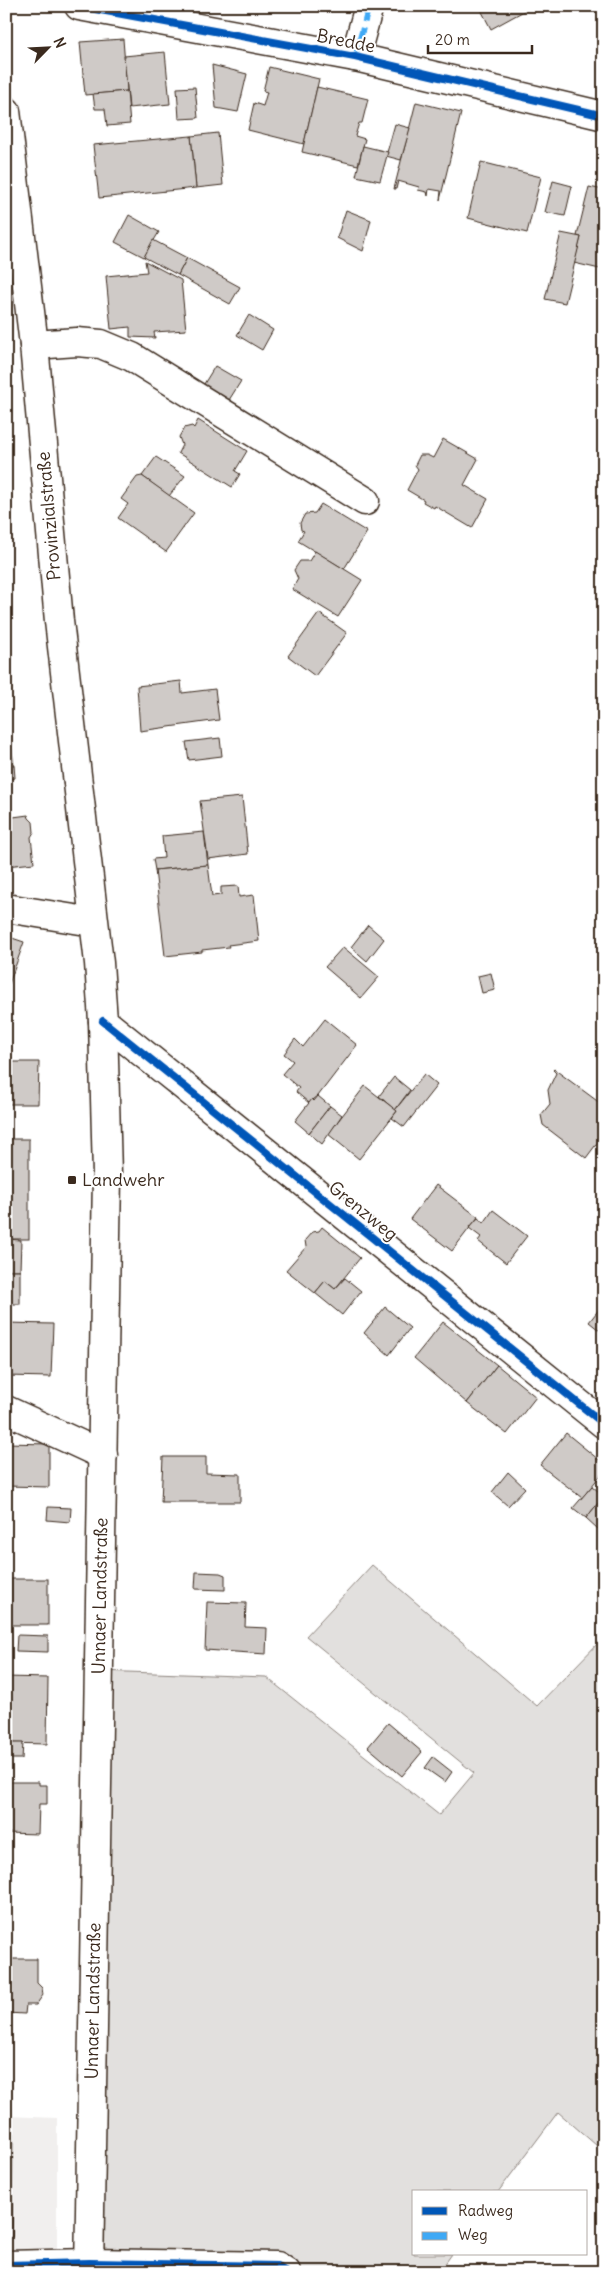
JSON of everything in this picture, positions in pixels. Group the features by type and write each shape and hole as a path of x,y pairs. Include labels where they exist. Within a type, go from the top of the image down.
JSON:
{"main road":[{"name":"Bredde","path":"79,6 355,57 604,116"},
{"path":"355,57 369,6"},
{"name":"Provinzialstraße","path":"6,111 34,345 59,621 93,922"},
{"path":"34,345 77,342 101,344 132,357 365,501"},
{"path":"6,908 93,922"},
{"name":"Unnaer Landstraße","path":"89,2268 107,1175 103,1021 93,922"},
{"name":"Grenzweg","path":"103,1021 604,1424"},
{"path":"6,1410 103,1455"},
{"path":"6,2265 89,2268 277,2266 286,2272"}],"shaded area":[{"path":"372,1565 537,1706 604,1637 604,2152 558,2112 500,2190 412,2190 412,2256 451,2256 439,2272 89,2272 99,1671 266,1677 439,1815 474,1773 306,1636"},
{"path":"6,2116 57,2118 57,2272 6,2272"}],"building":[{"path":"479,6 533,6 491,29"},
{"path":"123,39 127,91 85,95 80,42"},
{"path":"165,52 170,104 129,108 124,56"},
{"path":"212,65 247,74 238,112 216,108"},
{"path":"269,67 319,79 304,144 248,130 254,103 263,106 267,92 263,91"},
{"path":"195,87 198,118 179,119 177,88"},
{"path":"317,87 368,99 362,123 359,123 355,136 365,139 358,165 302,152"},
{"path":"127,91 130,124 107,126 105,109 95,109 93,94"},
{"path":"416,102 461,113 440,200 441,191 429,189 428,196 427,192 418,190 419,187 398,181 396,189 394,189"},
{"path":"395,124 410,128 401,160 386,156"},
{"path":"218,133 223,185 196,188 191,136"},
{"path":"191,136 196,188 99,198 93,145"},
{"path":"363,146 388,152 380,181 356,176"},
{"path":"481,162 541,177 527,233 468,218"},
{"path":"553,181 572,186 565,216 545,212"},
{"path":"589,187 604,190 604,270 574,263 581,237 577,236"},
{"path":"346,210 371,220 363,251 337,238"},
{"path":"129,215 159,232 144,257 115,242"},
{"path":"561,233 581,237 565,303 545,299"},
{"path":"153,240 187,258 178,275 144,257"},
{"path":"187,258 240,287 230,304 178,275"},
{"path":"145,261 181,280 186,330 154,332 155,338 130,337 130,327 111,329 106,276 147,272"},
{"path":"249,315 273,330 262,350 237,335"},
{"path":"215,366 241,381 224,408 199,392"},
{"path":"198,420 247,451 235,471 240,474 232,487 178,453 182,445 179,437 184,428 192,426 194,428"},
{"path":"443,439 478,459 464,485 488,499 472,528 435,506 434,508 423,502 424,500 407,490 418,469 415,465 420,455 427,455 433,458"},
{"path":"156,457 185,476 169,496 142,476"},
{"path":"142,476 194,513 166,552 118,518 128,504 121,499 137,477"},
{"path":"321,504 367,532 344,569 298,541 304,531 301,530 300,523 305,514 315,513"},
{"path":"315,551 362,580 338,617 292,589 298,579 294,570 300,561 309,561"},
{"path":"319,613 347,633 315,676 288,656"},
{"path":"181,681 182,693 215,689 219,720 140,731 137,686"},
{"path":"6,738 10,738 14,765 6,765"},
{"path":"220,738 222,756 189,760 186,742"},
{"path":"6,765 14,765 15,778 6,780"},
{"path":"242,797 248,854 208,859 200,801"},
{"path":"28,815 33,822 34,832 31,837 34,863 6,866 6,818"},
{"path":"204,832 208,865 155,870 153,859 164,858 162,836"},
{"path":"208,865 212,896 221,895 221,887 238,886 239,897 254,895 259,941 202,950 202,952 165,956 155,870"},
{"path":"368,925 384,939 367,961 351,947"},
{"path":"6,936 24,942 9,984 6,984"},
{"path":"343,947 379,977 361,998 325,967"},
{"path":"491,973 495,990 482,993 478,976"},
{"path":"325,1019 357,1045 318,1096 309,1103 296,1092 299,1088 282,1074 293,1061 284,1054 295,1039 303,1047"},
{"path":"6,1062 39,1062 38,1104 6,1104"},
{"path":"554,1069 604,1106 604,1134 586,1158 543,1125 541,1115 550,1104 548,1090 556,1073"},
{"path":"424,1074 437,1085 404,1127 392,1118 397,1111 395,1110"},
{"path":"394,1077 410,1090 395,1110 379,1096"},
{"path":"365,1086 397,1111 359,1159 328,1134"},
{"path":"318,1096 330,1106 309,1133 295,1121 312,1099 314,1101"},
{"path":"330,1106 342,1115 322,1144 309,1133"},
{"path":"6,1139 29,1139 29,1239 6,1239"},
{"path":"436,1185 478,1217 452,1251 410,1219"},
{"path":"493,1210 527,1236 506,1263 478,1241 481,1237 469,1228 478,1218 484,1223"},
{"path":"322,1227 360,1258 335,1289 325,1281 315,1293 286,1270 306,1247 305,1240 312,1232 319,1231"},
{"path":"6,1239 21,1240 20,1270 6,1270"},
{"path":"6,1270 20,1270 20,1304 6,1304"},
{"path":"345,1278 361,1291 342,1315 315,1293 325,1281 335,1289"},
{"path":"604,1303 604,1334 589,1322"},
{"path":"385,1307 410,1328 389,1355 364,1333"},
{"path":"443,1322 497,1365 467,1403 414,1358"},
{"path":"6,1323 53,1324 51,1377 6,1376"},
{"path":"497,1365 536,1397 507,1434 467,1403"},
{"path":"566,1433 604,1464 604,1471 582,1498 540,1465"},
{"path":"6,1443 49,1444 49,1487 6,1486"},
{"path":"163,1457 206,1457 206,1473 240,1474 240,1502 161,1502"},
{"path":"508,1472 525,1488 508,1506 492,1492"},
{"path":"592,1486 604,1496 586,1518 573,1508"},
{"path":"604,1496 604,1522 598,1529 586,1518"},
{"path":"48,1507 71,1508 70,1522 47,1520"},
{"path":"196,1572 225,1575 225,1590 195,1589"},
{"path":"11,1579 48,1579 48,1625 11,1625"},
{"path":"207,1602 246,1603 245,1627 267,1628 266,1654 205,1650"},
{"path":"17,1635 48,1636 48,1652 16,1651"},
{"path":"6,1677 48,1678 47,1744 6,1743"},
{"path":"388,1723 422,1752 402,1776 368,1747"},
{"path":"6,1743 23,1743 22,1759 6,1759"},
{"path":"433,1757 452,1772 445,1782 425,1768"},
{"path":"6,1782 39,1782 39,1785 47,1785 47,1804 39,1804 38,1834 6,1833"},
{"path":"6,1959 37,1959 37,1983 42,1988 43,1995 36,2005 26,2005 25,2014 6,2013"},
{"path":"6,2131 13,2131 12,2237 6,2237"}],"marked path":[{"path":"355,57 369,6"}],"cycle path":[{"path":"79,6 355,57 604,116"},
{"path":"103,1021 604,1424"},
{"path":"6,2265 89,2263 277,2266 286,2272"}],"place":[{"name":"Landwehr","path":"72,1180"}]}
